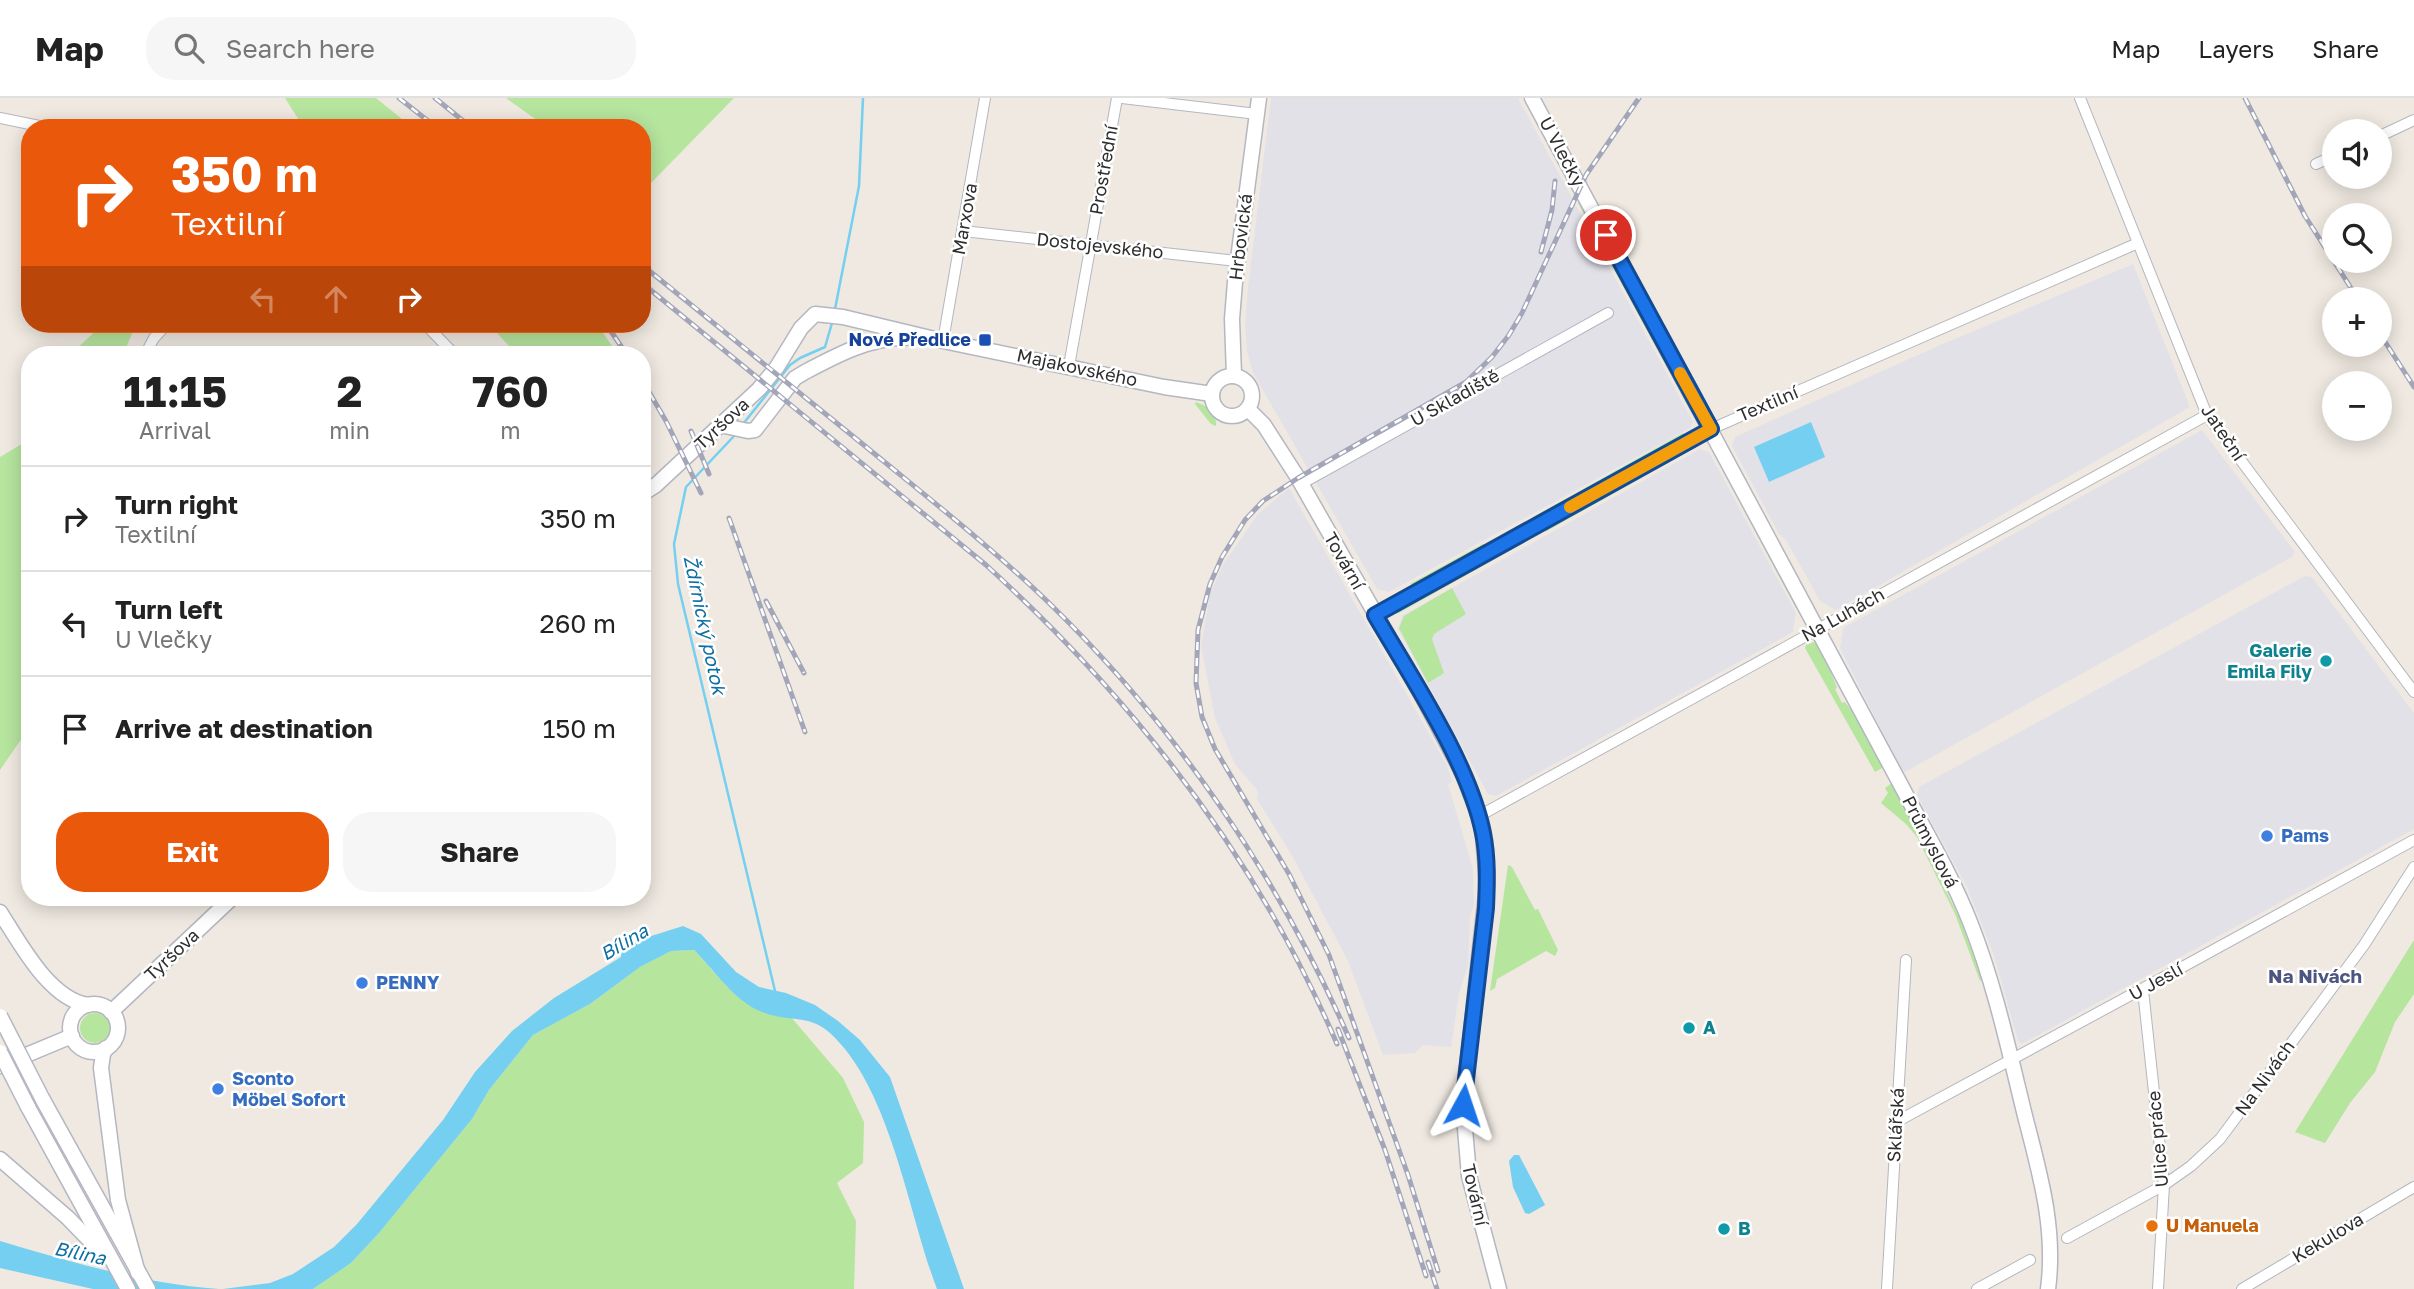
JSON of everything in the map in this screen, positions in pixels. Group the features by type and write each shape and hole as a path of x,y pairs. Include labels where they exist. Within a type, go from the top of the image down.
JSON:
{"main road":[{"name":"Hrbovická","path":"1234,376 1232,319 1237,261 1259,98"},
{"name":"U Vlečky","path":"1532,98 1711,429"},
{"name":"Majakovského","path":"790,343 815,314 825,314 1164,387 1212,394"},
{"name":"Majakovského","path":"734,428 760,426 795,378 819,364 873,341 888,338 943,341"},
{"name":"Tyršova","path":"651,488 734,428 777,367 790,343"},
{"path":"1234,376 1243,379 1249,386 1252,398 1248,409 1233,417 1224,415 1213,404 1212,394 1218,382 1225,377 1234,376"},
{"name":"Tovární","path":"1248,409 1264,425 1301,484 1445,739 1462,772 1479,816 1486,853 1487,885 1463,1105 1469,1176 1499,1289"},
{"name":"Průmyslová","path":"1711,429 1950,878 1969,920 1989,974 2042,1183 2049,1219 2051,1259 2048,1289"},
{"name":"Tyršova","path":"111,1012 224,906"},
{"path":"0,912 35,965 60,992 70,1000 101,1005 116,1019 115,1040 96,1052 85,1050 76,1043 70,1027 73,1017 88,1005"},
{"path":"0,1016 43,1100 148,1289"},
{"path":"0,1066 72,1036"},
{"path":"106,1048 101,1068 115,1182 138,1273"},
{"path":"0,1052 128,1289"},
{"path":"0,1159 68,1218 116,1267"}],"street":[{"name":"Marxova","path":"943,341 985,98"},
{"path":"1119,98 1257,114"},
{"name":"Prostřední","path":"1069,366 1119,98"},
{"name":"Jateční","path":"2080,98 2207,415 2414,692"},
{"path":"0,118 21,122"},
{"path":"2392,130 2414,120"},
{"path":"2316,164 2322,161"},
{"name":"Dostojevského","path":"963,231 1237,261"},
{"name":"Textilní","path":"1375,615 1711,429 2138,243"},
{"name":"U Skladiště","path":"1301,484 1608,313"},
{"path":"434,333 446,346"},
{"name":"Na Luhách","path":"1479,816 2207,415"},
{"name":"U Jeslí","path":"1896,1122 2011,1058 2143,990 2414,840"},
{"name":"Na Nivách","path":"2067,1238 2164,1185 2191,1166 2220,1139 2364,945 2414,867"},
{"name":"Sklářská","path":"1886,1289 1906,960"},
{"name":"Ulice práce","path":"2143,990 2164,1185 2158,1289"},
{"name":"Kekulova","path":"2242,1289 2414,1187"},
{"path":"1977,1289 2030,1260"}],"shaded area":[{"path":"1271,98 1518,98 1693,422 1690,428 1389,592 1377,589 1253,373 1247,352 1245,323 1248,288"},
{"path":"2133,264 2190,407 1836,610 1820,601 1786,540 1779,534 1732,446 1735,437 1938,346"},
{"path":"2202,430 2295,552 2292,557 1903,773 1840,648 1843,628"},
{"path":"1700,449 1709,452 1796,613 1793,632 1496,796 1488,794 1398,629 1402,616"},
{"path":"1289,488 1447,765 1452,782 1448,784 1473,869 1474,905 1470,916 1468,966 1459,993 1451,1047 1423,1045 1415,1053 1383,1055 1348,961 1293,857 1257,799 1258,791 1235,764 1215,718 1201,646 1210,594 1224,563 1258,514"},
{"path":"2305,576 2312,577 2414,713 2414,829 2022,1044 2018,1041 1994,955 1967,887 1917,795 1919,787"}],"green space":[{"path":"285,98 376,98 402,119 298,119"},
{"path":"506,98 734,98 651,183 651,119 535,119"},
{"path":"1579,198 1695,413 1692,414 1578,203"},
{"path":"93,333 132,333 127,346 80,346"},
{"path":"497,333 603,333 612,346 509,346"},
{"path":"1196,402 1210,411 1216,426 1211,424"},
{"path":"1683,433 1686,437 1541,517 1535,516"},
{"path":"1696,443 1698,446 1545,532 1547,526"},
{"path":"21,444 21,740 0,770 0,457"},
{"path":"1715,451 1798,607 1796,608 1713,452"},
{"path":"1483,544 1489,546 1417,586 1410,584"},
{"path":"1492,555 1495,559 1397,614 1399,607"},
{"path":"1452,588 1466,614 1434,634 1432,639 1444,673 1428,683 1399,628 1404,616"},
{"path":"1814,642 1824,654 1842,703 1845,702 1858,719 1884,767 1875,772 1805,648"},
{"path":"1892,783 1960,919 1982,979 1980,981 1955,914 1917,837 1881,803 1888,793 1885,788"},
{"path":"1508,865 1512,867 1535,910 1538,909 1558,950 1555,956 1546,951 1497,979 1495,988 1490,991"},
{"path":"2414,940 2414,994 2395,1022 2375,1072 2350,1103 2325,1143 2295,1132"},
{"path":"694,950 725,985 748,1004 761,1011 791,1017 843,1078 864,1122 863,1163 837,1183 856,1221 854,1289 313,1289 351,1263 379,1233 472,1119 489,1090 533,1035 590,1004 640,967 671,951"},
{"path":"95,1013 101,1014 109,1022 109,1034 101,1042 95,1043 89,1042 81,1034 80,1028 81,1022 89,1014"}],"water":[{"path":"1811,422 1825,457 1769,482 1754,447"},
{"path":"683,926 701,934 736,972 759,987 786,993 815,1005 838,1021 860,1040 890,1077 964,1289 937,1289 896,1154 868,1086 851,1057 822,1027 765,1013 744,1002 694,950 671,951 640,967 590,1004 533,1035 489,1090 472,1119 379,1233 351,1263 313,1289 223,1289 270,1283 293,1274 334,1247 357,1224 443,1120 475,1072 512,1031 554,998 621,957 620,950 626,944"},
{"path":"1514,1155 1519,1155 1545,1205 1529,1214 1525,1213 1513,1187 1509,1161"},
{"path":"0,1241 136,1277 219,1289 93,1289 0,1268"}],"waterway":[{"name":"Ždírnický potok","path":"835,309 859,186 863,98"},
{"name":"Ždírnický potok","path":"743,424 790,365 825,347 832,323"},
{"name":"Ždírnický potok","path":"735,435 686,487 674,544 678,584 775,991"}],"railway":[{"path":"399,98 426,119"},
{"path":"435,98 461,119"},
{"path":"1438,1271 1408,1175 1329,955 1289,874 1215,749 1202,717 1196,683 1198,630 1210,584 1222,557 1245,520 1263,501 1298,478 1466,382 1492,357 1522,313 1586,175 1639,98"},
{"path":"2245,98 2305,216 2350,287"},
{"path":"1541,252 1552,210 1555,181"},
{"path":"651,272 981,541 1048,602 1094,649 1139,699 1220,805 1290,919 1349,1038"},
{"path":"651,290 986,565 1092,671 1141,727 1230,847 1270,910 1337,1044"},
{"path":"612,333 621,346"},
{"path":"2392,353 2414,387"},
{"path":"651,395 701,493"},
{"path":"691,431 709,474"},
{"path":"729,518 805,732"},
{"path":"766,601 804,673"},
{"path":"1338,1029 1385,1150 1426,1276"},
{"path":"1428,1262 1437,1289"}],"slow traffic":[{"path":"1570,507 1711,429 1680,373"}],"place":[{"name":"Nové Předlice","path":"985,340"},
{"name":"Galerie Emila Fily","path":"2326,661"},
{"name":"Pams","path":"2267,836"},
{"name":"PENNY","path":"362,983"},
{"name":"A","path":"1689,1028"},
{"name":"Sconto Möbel Sofort","path":"218,1089"},
{"name":"U Manuela","path":"2152,1226"},
{"name":"B","path":"1724,1229"}],"district":[{"name":"Na Nivách","path":"2315,976"}],"route":[{"path":"1463,1105 1486,908 1486,853 1483,834 1462,772 1375,615 1711,429 1606,235"}],"water label":[{"name":"Bílina","path":"624,942"},
{"name":"Bílina","path":"80,1253"}]}
